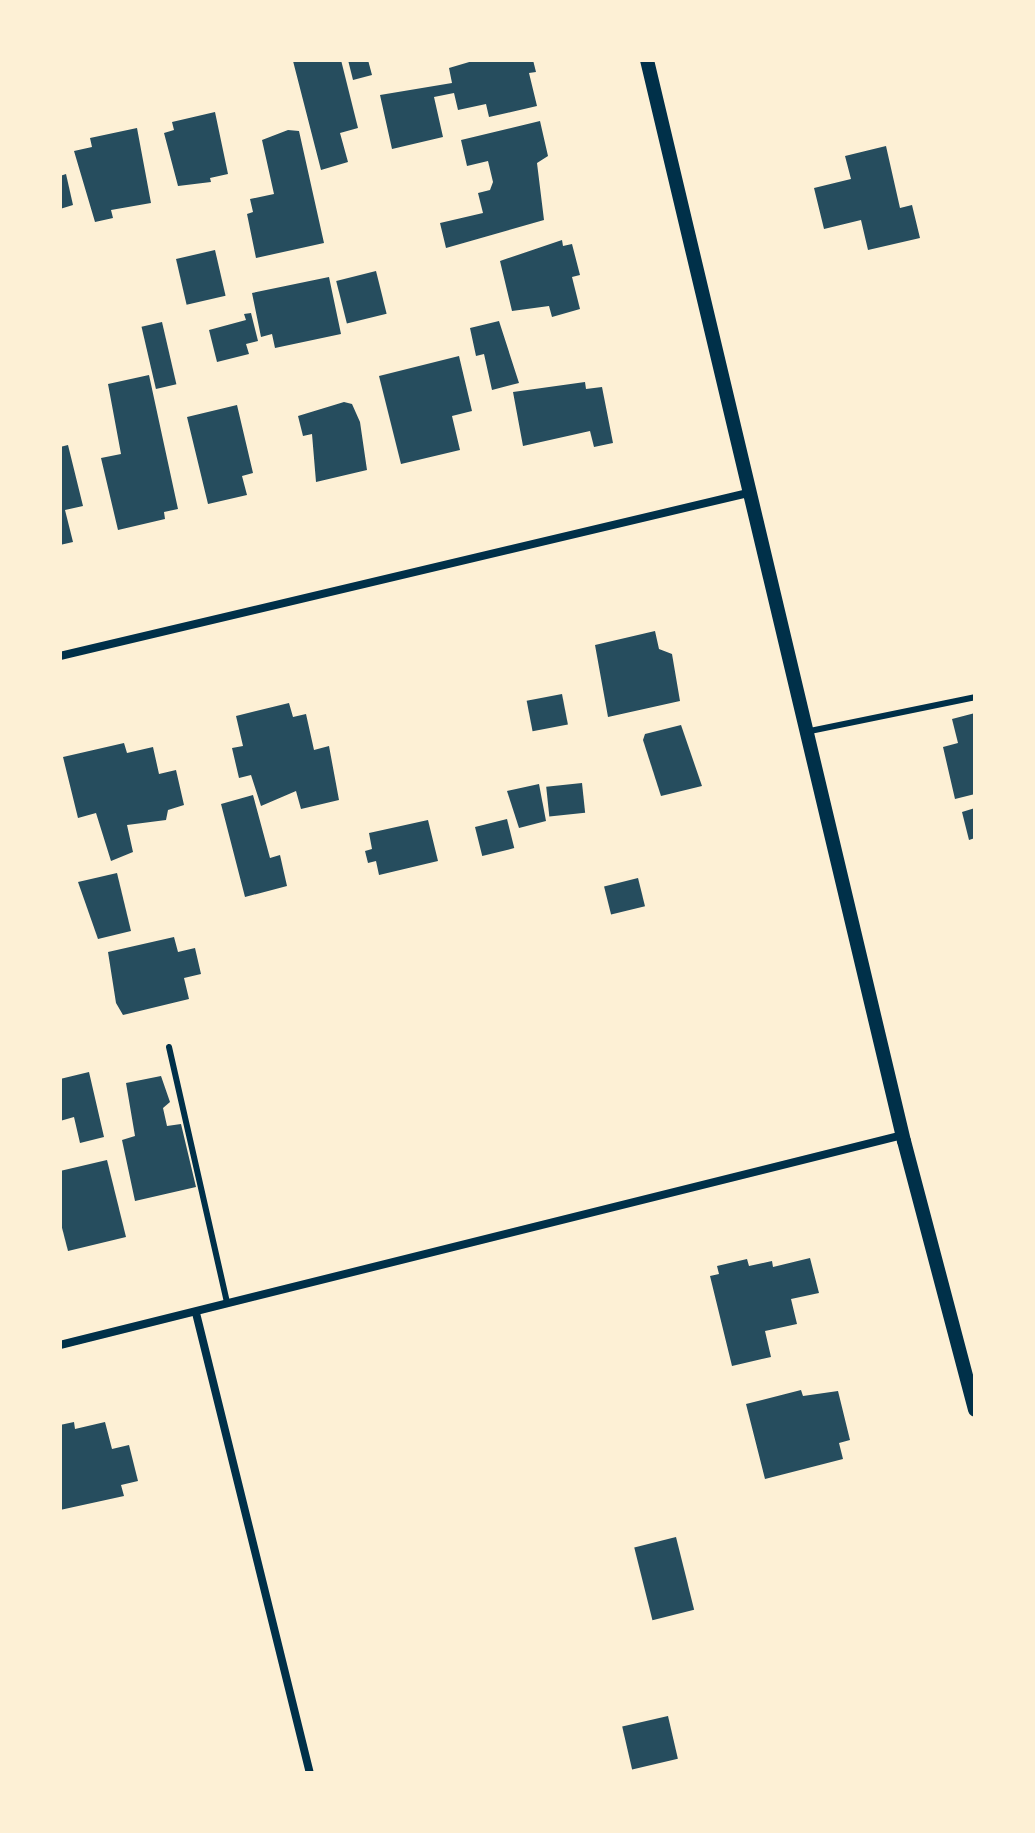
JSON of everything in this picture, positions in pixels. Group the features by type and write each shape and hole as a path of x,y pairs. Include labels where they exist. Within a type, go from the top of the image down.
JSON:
{"street":[{"path":"647,60 748,493 810,731 903,1135 975,1410"},
{"path":"60,656 748,493"},
{"path":"60,1345 903,1135"},
{"path":"196,1313 310,1773"}],"lane":[{"path":"810,731 975,697"},
{"path":"169,1047 227,1303"}],"building":[{"path":"341,60 358,128 340,133 348,162 321,170 293,61"},
{"path":"348,60 368,60 372,75 353,80"},
{"path":"476,60 533,60 536,72 529,73 537,106 489,117 486,104 458,110 454,93 434,97 443,137 392,149 380,95 452,83 449,68"},
{"path":"215,112 228,174 210,178 211,182 178,186 164,133 174,130 172,122"},
{"path":"540,121 548,156 537,163 544,220 446,248 440,223 483,213 478,193 490,190 493,182 488,161 467,166 461,140"},
{"path":"137,128 151,203 111,210 113,218 95,222 74,151 92,147 90,138"},
{"path":"288,130 299,131 324,243 256,258 247,214 253,212 250,199 274,194 262,140"},
{"path":"886,146 900,208 912,205 920,238 868,250 861,220 824,229 814,188 851,179 845,156"},
{"path":"66,174 73,205 60,209 60,176"},
{"path":"562,240 563,246 572,244 580,275 572,277 580,309 552,317 549,306 512,311 500,261"},
{"path":"215,250 226,296 187,305 176,259"},
{"path":"376,271 387,314 347,324 336,281"},
{"path":"329,277 341,334 275,348 272,334 261,337 252,293"},
{"path":"251,313 258,341 246,344 249,354 217,362 209,330 246,320 244,314"},
{"path":"499,321 519,383 492,390 484,354 476,356 470,328"},
{"path":"162,322 176,384 156,389 142,327"},
{"path":"459,356 472,411 452,416 460,450 401,464 379,376"},
{"path":"149,375 178,509 164,512 165,519 118,530 101,458 121,454 108,384"},
{"path":"585,382 586,389 602,387 613,443 594,447 590,431 523,446 513,392"},
{"path":"344,402 352,404 360,422 367,470 316,482 312,434 303,436 298,416"},
{"path":"237,405 253,473 242,476 247,495 208,504 187,417"},
{"path":"68,445 83,506 65,510 73,542 60,545 60,447"},
{"path":"655,631 659,649 672,654 680,701 608,717 595,645"},
{"path":"562,694 568,724 533,731 527,701"},
{"path":"289,703 293,717 306,714 314,750 329,746 339,800 301,809 296,791 261,806 251,775 239,778 232,748 243,746 236,716"},
{"path":"975,713 975,794 955,799 943,747 958,743 952,719"},
{"path":"681,725 702,786 661,796 643,740 645,734"},
{"path":"124,743 127,753 153,747 159,774 176,770 184,805 168,810 166,820 127,825 133,852 111,861 96,813 78,818 63,757"},
{"path":"582,783 585,813 549,817 546,787"},
{"path":"539,784 546,821 519,828 507,791"},
{"path":"253,795 270,858 280,855 287,886 245,897 221,804"},
{"path":"975,808 975,838 969,840 962,812"},
{"path":"507,819 514,848 482,856 475,827"},
{"path":"428,820 438,861 379,875 376,861 368,863 365,851 372,849 369,833"},
{"path":"117,873 131,931 98,939 78,882"},
{"path":"638,878 645,906 611,915 604,886"},
{"path":"174,937 178,952 195,948 201,974 184,978 189,999 123,1015 116,1003 108,952"},
{"path":"89,1072 104,1137 80,1143 74,1117 60,1121 60,1079"},
{"path":"161,1076 170,1102 163,1108 167,1126 181,1124 196,1187 135,1201 122,1140 135,1136 126,1083"},
{"path":"107,1160 126,1237 68,1251 60,1220 60,1171"},
{"path":"810,1258 819,1293 791,1299 797,1324 765,1331 771,1357 732,1366 710,1276 719,1274 717,1266 747,1259 749,1266 772,1261 773,1267"},
{"path":"801,1390 803,1396 838,1391 850,1440 839,1443 843,1459 765,1479 746,1404"},
{"path":"74,1422 75,1429 105,1422 112,1449 129,1445 138,1481 121,1485 124,1496 60,1510 60,1425"},
{"path":"676,1537 694,1610 652,1620 634,1547"},
{"path":"668,1716 678,1759 632,1769 622,1727"}]}
